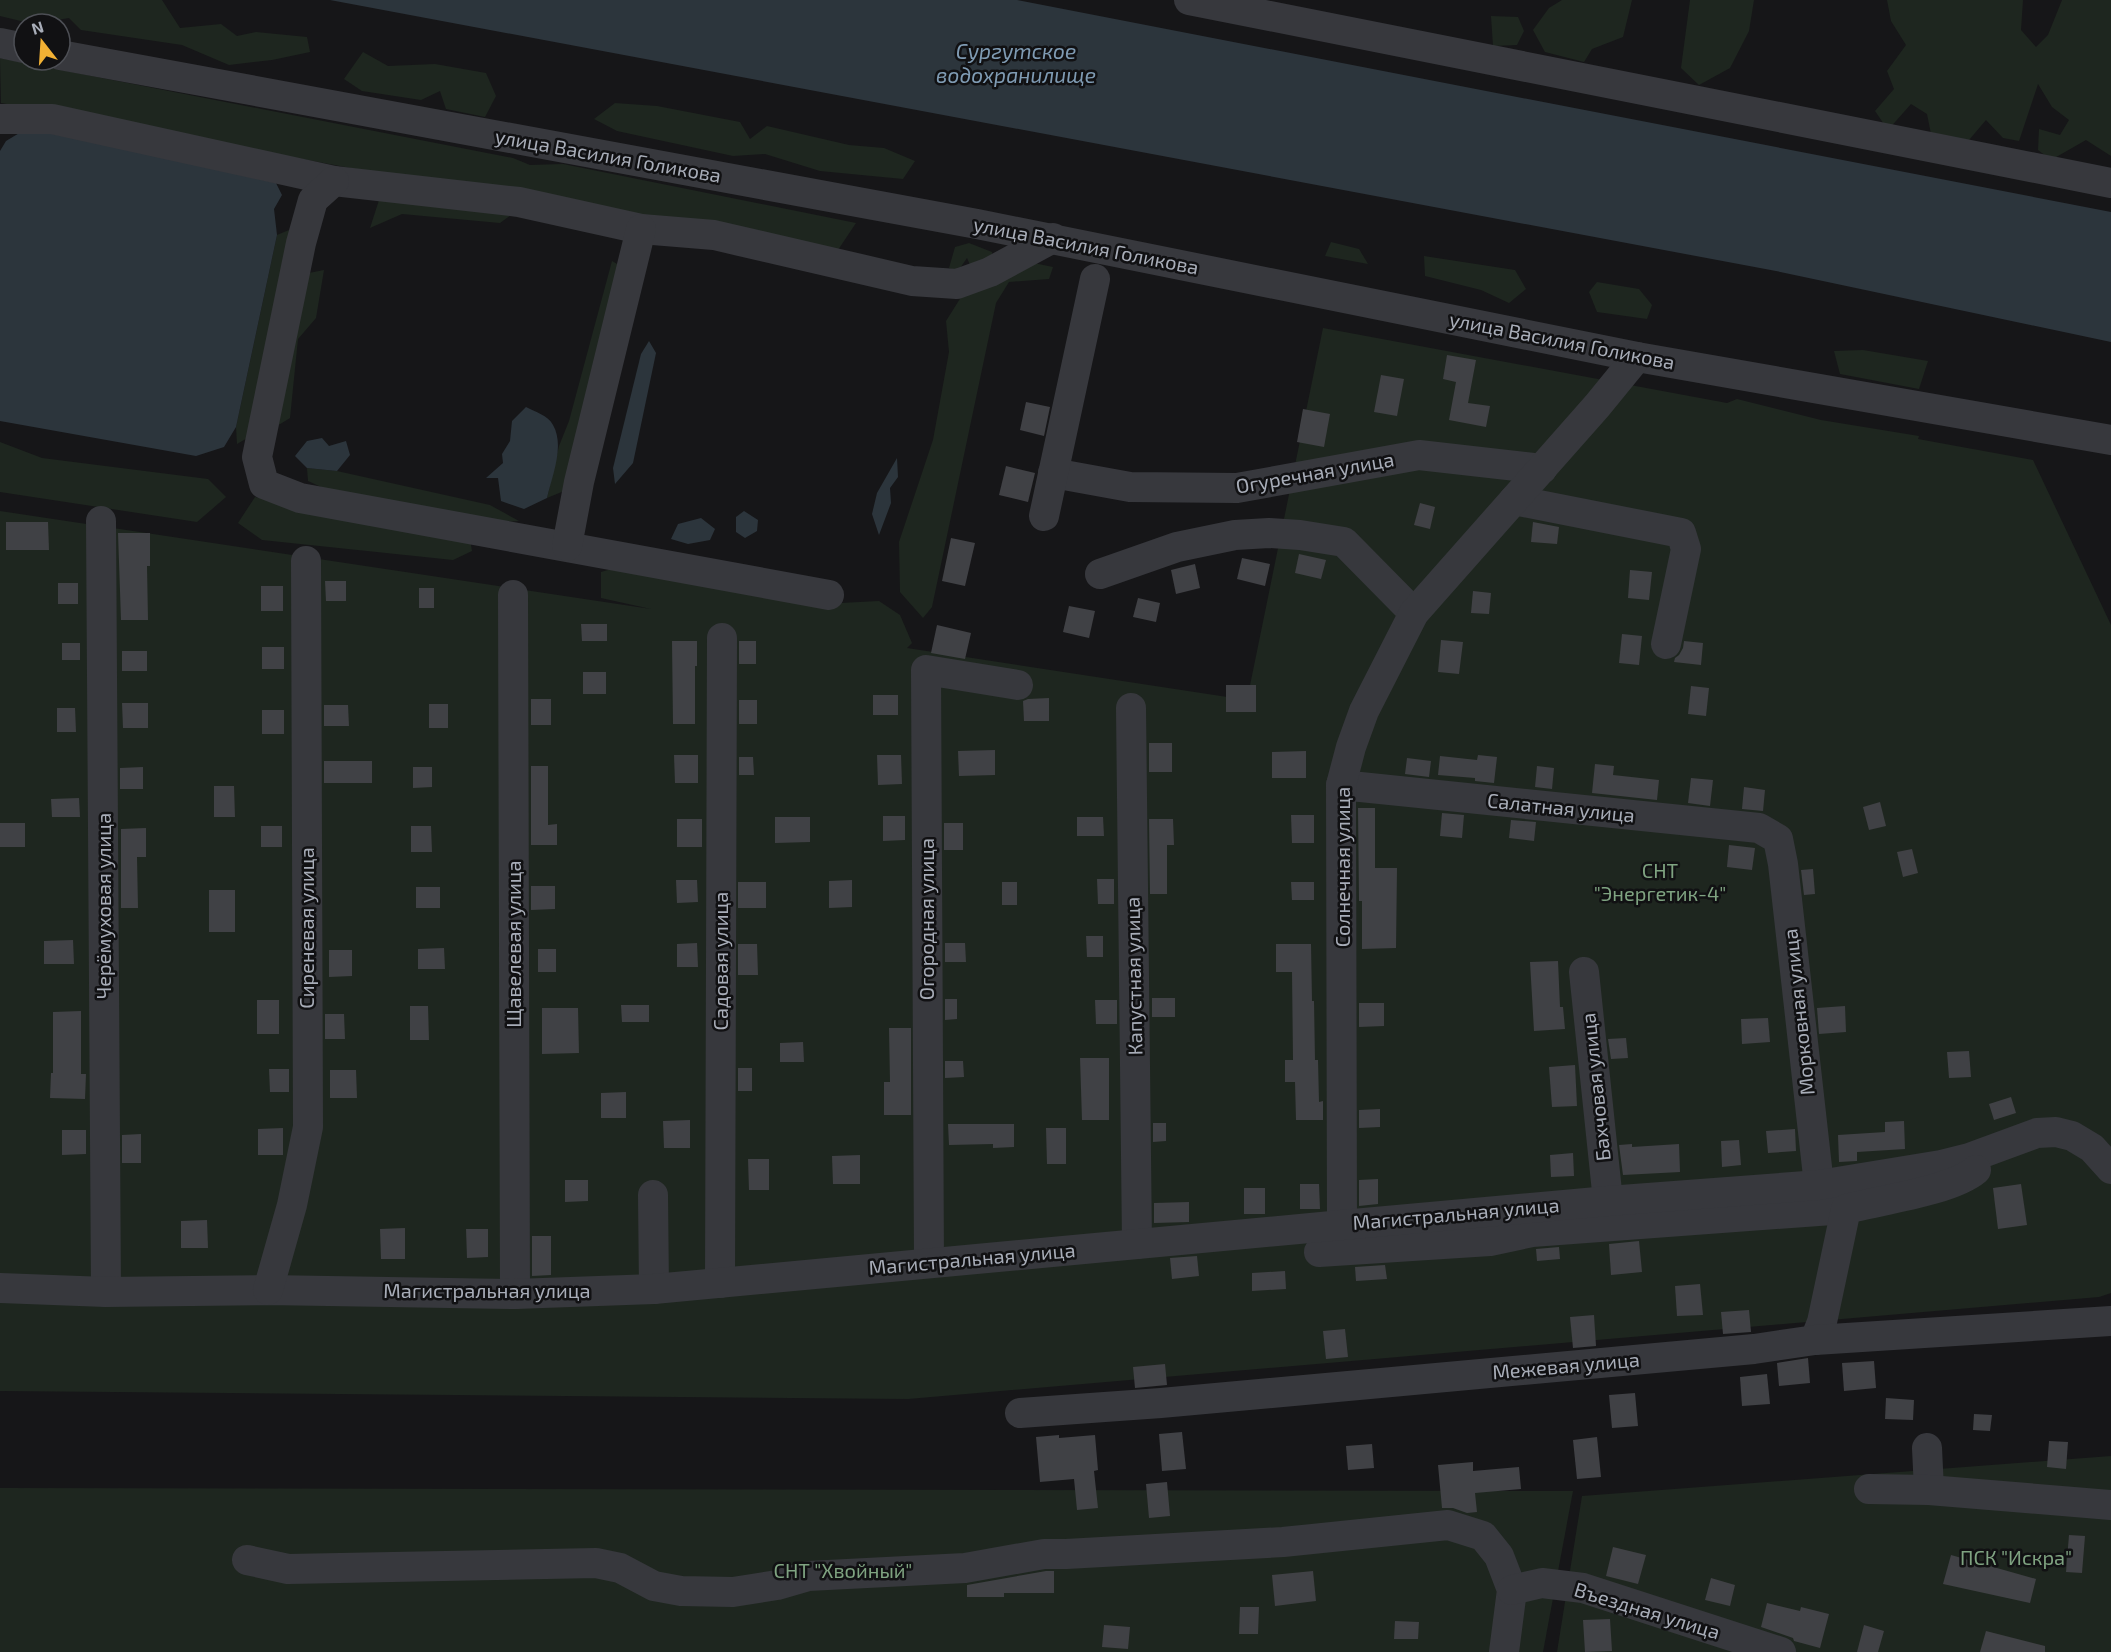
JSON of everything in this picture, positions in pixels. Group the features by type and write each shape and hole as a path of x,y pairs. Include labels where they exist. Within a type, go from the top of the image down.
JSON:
{"street":[{"path":"1190,0 2111,183"},
{"name":"улица Василия Голикова","path":"72,57 1053,238 1637,357 2111,440"},
{"path":"0,119 52,119 334,181 519,202 641,229 714,235 912,281 957,284 990,272 1053,238"},
{"path":"334,181 313,200 301,243 257,457 264,484 300,498 829,595"},
{"path":"567,546 579,482 641,229"},
{"path":"1044,516 1095,279"},
{"name":"Солнечная улица","path":"1342,1225 1341,785 1351,747 1364,711 1414,613 1598,406 1637,357"},
{"name":"Огуречная улица","path":"1053,473 1130,487 1237,488 1419,455 1542,469"},
{"path":"1514,500 1681,533 1686,549 1666,644"},
{"name":"Черёмуховая улица","path":"101,521 106,1292"},
{"path":"1100,574 1177,547 1224,538 1269,533 1300,535 1344,542 1414,613"},
{"name":"Сиреневая улица","path":"268,1290 292,1205 308,1127 306,561"},
{"name":"Щавелевая улица","path":"513,595 515,1294"},
{"name":"Садовая улица","path":"720,1284 722,638"},
{"name":"Огородная улица","path":"929,1263 926,670 1018,685"},
{"name":"Капустная улица","path":"1131,708 1137,1244"},
{"name":"Салатная улица","path":"1341,785 1759,828 1778,839"},
{"name":"Морковная улица","path":"1778,839 1783,864 1819,1185"},
{"name":"Бахчовая улица","path":"1584,972 1608,1201"},
{"name":"Магистральная улица","path":"0,1288 106,1292 268,1290 515,1294 720,1284 1608,1201 1819,1185 1941,1165 1969,1158 2037,1133 2056,1132 2072,1136 2091,1148 2111,1169"},
{"path":"1319,1252 1490,1241 1532,1232 1846,1209 1939,1187 1969,1176 2008,1143"},
{"path":"653,1195 654,1289"},
{"path":"1815,1340 1822,1322 1846,1209"},
{"name":"Межевая улица","path":"1020,1413 1161,1403 1742,1350 1815,1340 2111,1321"},
{"path":"1927,1448 1929,1490"},
{"path":"1869,1489 1929,1490 2111,1505"},
{"path":"247,1560 288,1569 596,1563 620,1568 654,1586 681,1591 733,1592 777,1585 808,1576 965,1568 1044,1554 1283,1542 1449,1525 1483,1536 1499,1556 1512,1590 1504,1652"},
{"name":"Въездная улица","path":"1512,1590 1542,1583 1583,1588 1781,1652"}],"green space":[{"path":"0,0 162,0 180,28 221,24 237,36 256,32 307,37 310,52 272,60 229,65 182,45 81,30 72,21 72,12 12,12 12,19 0,16"},
{"path":"1562,0 1632,0 1623,37 1592,49 1584,62 1545,52 1533,30 1549,8"},
{"path":"1690,0 1754,0 1749,31 1730,68 1699,85 1681,68"},
{"path":"1887,0 2023,0 2021,30 2036,47 2048,35 2062,0 2111,0 2111,156 2086,140 2051,160 2038,150 2039,129 2060,135 2069,120 2052,107 2038,84 2019,141 2003,138 1986,120 1969,140 1931,134 1927,114 1911,104 1888,130 1875,111 1894,89 1887,71 1906,45 1891,21"},
{"path":"1491,16 1518,17 1524,31 1517,45 1493,46"},
{"path":"363,52 388,66 435,64 486,73 496,96 485,117 446,109 440,91 421,100 362,91 344,79"},
{"path":"0,58 12,60 12,72 72,72 513,158 530,165 563,164 856,223 836,253 641,222 1,103"},
{"path":"615,103 657,106 740,122 750,139 767,126 849,145 884,148 915,161 903,179 820,171 765,154 733,156 617,131 594,119"},
{"path":"380,197 518,210 500,223 402,214 370,228"},
{"path":"289,230 294,245 249,437 237,444 236,427 277,235"},
{"path":"1331,242 1359,249 1368,264 1325,256"},
{"path":"969,243 992,252 992,265 971,267 967,258 958,271 949,268 955,247"},
{"path":"1424,256 1515,270 1526,289 1509,303 1481,290 1425,276"},
{"path":"612,261 622,267 564,491 547,498 559,446 569,421"},
{"path":"1029,262 1053,267 1049,279 1009,282 996,303 932,607 923,618 900,592 899,542 933,440 949,352 946,321 963,294"},
{"path":"324,270 316,318 298,339 290,418 272,429 304,274"},
{"path":"1597,282 1639,289 1652,305 1647,319 1597,312 1589,292"},
{"name":"СНТ \"Энергетик-4\"","path":"1323,328 1727,403 1737,399 1821,420 1919,436 1918,439 2033,460 2111,625 2111,1293 2099,1297 908,1399 0,1391 0,511 651,609 601,598 601,572 625,565 841,603 879,601 900,615 912,643 907,648 1247,700"},
{"path":"1863,350 1928,361 1919,389 1840,374 1834,351"},
{"path":"0,442 42,458 208,479 226,497 197,522 0,492"},
{"path":"307,468 337,471 490,505 519,521 486,523 343,497 308,481"},
{"path":"255,497 470,539 472,551 453,560 262,540 238,523"},
{"name":"ПСК \"Искра\"","path":"2111,1456 2111,1652 1557,1652 1582,1496"},
{"name":"СНТ \"Хвойный\"","path":"0,1488 1573,1491 1543,1652 0,1652"}],"water":[{"name":"Сургутское водохранилище","path":"330,0 1017,0 2111,212 2111,342 1776,271"},
{"path":"26,129 276,183 282,195 274,209 277,235 236,427 224,447 196,456 0,421 0,151 6,141"},
{"path":"649,341 656,353 633,463 615,484 613,468 641,354"},
{"path":"526,407 545,416 551,422 556,433 558,452 547,498 524,509 501,501 498,478 486,478 503,463 502,454 510,441 512,421"},
{"path":"322,438 329,446 346,441 350,455 337,471 307,468 295,456 307,441"},
{"path":"897,458 898,477 890,488 891,503 879,535 872,514 877,493"},
{"path":"744,511 758,520 757,531 745,538 736,532 736,517"},
{"path":"701,518 715,529 710,540 688,544 671,539 678,524"}],"building":[{"path":"1447,355 1476,360 1468,403 1490,406 1486,427 1449,420 1456,382 1443,379"},
{"path":"1381,375 1404,379 1397,416 1374,412"},
{"path":"1026,402 1050,407 1044,436 1020,430"},
{"path":"1303,409 1330,414 1324,447 1297,442"},
{"path":"1006,466 1035,473 1028,502 999,495"},
{"path":"1420,503 1435,507 1430,529 1414,525"},
{"path":"6,522 48,522 49,550 6,550"},
{"path":"1533,522 1559,527 1557,544 1531,542"},
{"path":"118,533 150,533 150,566 147,566 148,620 121,620"},
{"path":"951,538 975,543 965,586 942,581"},
{"path":"1299,554 1326,560 1321,579 1295,573"},
{"path":"1242,558 1270,564 1265,586 1237,579"},
{"path":"1195,564 1200,588 1176,594 1171,570"},
{"path":"1630,570 1652,572 1649,600 1628,598"},
{"path":"325,581 346,581 346,601 326,601"},
{"path":"58,583 78,583 78,604 58,604"},
{"path":"261,586 283,586 283,611 261,611"},
{"path":"419,588 434,588 434,608 419,608"},
{"path":"1473,591 1491,593 1489,614 1471,613"},
{"path":"1138,598 1160,603 1156,622 1133,617"},
{"path":"1069,606 1095,611 1089,638 1063,632"},
{"path":"581,624 607,624 607,641 582,641"},
{"path":"937,625 971,633 965,659 931,653"},
{"path":"1622,634 1642,636 1639,665 1619,663"},
{"path":"1441,640 1463,642 1459,674 1438,672"},
{"path":"672,641 697,641 695,724 673,724"},
{"path":"739,641 756,641 756,664 739,664"},
{"path":"1684,641 1703,643 1701,665 1674,662 1683,648"},
{"path":"62,643 80,643 80,660 62,660"},
{"path":"262,647 284,647 284,669 262,669"},
{"path":"122,651 147,651 147,671 122,671"},
{"path":"583,672 606,672 606,694 583,694"},
{"path":"1226,685 1256,685 1256,712 1226,712"},
{"path":"1691,686 1709,688 1706,716 1688,714"},
{"path":"873,695 898,695 898,715 873,715"},
{"path":"1049,698 1049,721 1024,721 1023,701"},
{"path":"531,699 551,699 551,725 531,725"},
{"path":"739,700 757,700 757,724 739,724"},
{"path":"122,703 148,703 148,728 123,728"},
{"path":"429,704 448,704 448,728 429,728"},
{"path":"324,705 348,705 349,726 324,726"},
{"path":"57,708 75,708 76,732 57,732"},
{"path":"262,710 284,710 284,734 262,734"},
{"path":"1149,743 1172,743 1172,772 1149,772"},
{"path":"995,750 995,775 959,776 958,751"},
{"path":"1306,751 1306,778 1272,778 1272,752"},
{"path":"674,755 698,755 698,783 675,783"},
{"path":"877,755 901,755 902,784 878,785"},
{"path":"1478,755 1497,757 1494,783 1475,781 1475,778 1438,775 1440,756 1477,760"},
{"path":"739,757 753,757 754,775 739,775"},
{"path":"1407,758 1431,761 1429,777 1405,774"},
{"path":"324,761 372,761 372,783 324,783"},
{"path":"1595,764 1614,766 1613,775 1659,780 1657,800 1592,793"},
{"path":"531,766 548,766 548,825 557,824 557,845 531,845"},
{"path":"1537,766 1554,768 1552,789 1535,787"},
{"path":"143,767 143,789 120,789 120,768"},
{"path":"413,767 432,767 432,787 413,788"},
{"path":"1691,778 1713,780 1710,806 1688,803"},
{"path":"214,786 234,786 235,817 214,817"},
{"path":"1744,787 1765,790 1763,811 1742,809"},
{"path":"79,798 80,817 52,817 51,799"},
{"path":"1880,802 1886,826 1869,830 1863,807"},
{"path":"1358,808 1375,808 1375,868 1397,868 1396,948 1362,949"},
{"path":"1442,813 1464,815 1462,838 1440,836"},
{"path":"1291,815 1314,815 1314,843 1292,843"},
{"path":"883,816 905,816 905,840 883,841"},
{"path":"775,817 810,817 810,842 775,843"},
{"path":"1077,817 1103,817 1104,836 1077,836"},
{"path":"677,819 702,819 702,847 677,847"},
{"path":"1149,819 1173,819 1174,845 1167,845 1167,894 1150,894"},
{"path":"1511,820 1536,822 1534,841 1509,838"},
{"path":"0,823 25,823 25,847 0,847"},
{"path":"944,823 963,823 963,850 944,850"},
{"path":"261,826 282,826 282,847 261,847"},
{"path":"411,826 431,826 432,852 411,852"},
{"path":"146,828 146,857 137,857 138,908 121,908 121,829"},
{"path":"1729,845 1755,848 1752,870 1727,867"},
{"path":"1912,849 1918,873 1903,877 1897,852"},
{"path":"1813,869 1815,894 1804,895 1801,870"},
{"path":"1097,879 1114,879 1114,904 1098,904"},
{"path":"676,880 697,880 698,902 677,903"},
{"path":"852,880 852,907 829,908 829,881"},
{"path":"738,882 766,882 766,908 738,908"},
{"path":"1002,882 1017,882 1017,905 1002,905"},
{"path":"1291,882 1314,882 1314,900 1292,900"},
{"path":"531,886 555,886 555,909 531,910"},
{"path":"416,887 440,887 440,908 416,908"},
{"path":"209,890 235,890 235,932 209,932"},
{"path":"1086,936 1103,936 1103,957 1087,957"},
{"path":"73,940 74,964 44,964 44,941"},
{"path":"697,943 698,967 677,967 677,944"},
{"path":"945,943 965,943 966,962 945,962"},
{"path":"738,944 757,944 758,975 738,975"},
{"path":"1276,944 1311,944 1315,1060 1318,1060 1319,1102 1323,1101 1323,1120 1296,1120 1295,1082 1285,1082 1285,1060 1293,1060 1292,972 1276,972"},
{"path":"444,948 445,969 418,969 418,949"},
{"path":"538,949 556,949 556,972 538,972"},
{"path":"329,950 352,950 352,976 329,977"},
{"path":"1558,961 1560,1007 1563,1007 1565,1029 1534,1031 1530,962"},
{"path":"1152,998 1175,998 1175,1017 1152,1017"},
{"path":"945,999 957,999 957,1019 945,1020"},
{"path":"257,1000 279,1000 279,1034 257,1034"},
{"path":"1095,1000 1117,1000 1117,1024 1096,1024"},
{"path":"1359,1003 1384,1003 1384,1026 1359,1027"},
{"path":"621,1005 649,1005 649,1022 622,1022"},
{"path":"410,1006 428,1006 429,1040 410,1040"},
{"path":"1845,1006 1846,1032 1819,1034 1817,1008"},
{"path":"542,1008 578,1008 579,1053 542,1054"},
{"path":"81,1011 81,1074 86,1074 85,1099 50,1098 51,1073 53,1073 53,1012"},
{"path":"325,1014 344,1014 345,1039 325,1039"},
{"path":"1768,1018 1770,1042 1742,1044 1741,1019"},
{"path":"889,1028 911,1028 911,1115 884,1115 884,1082 890,1082"},
{"path":"1626,1038 1628,1058 1611,1059 1608,1039"},
{"path":"803,1042 804,1062 780,1062 780,1043"},
{"path":"1969,1051 1971,1077 1949,1078 1947,1052"},
{"path":"1080,1058 1109,1058 1109,1120 1082,1120"},
{"path":"945,1061 963,1061 964,1077 945,1078"},
{"path":"1575,1065 1577,1106 1552,1107 1549,1067"},
{"path":"738,1068 752,1068 752,1091 738,1091"},
{"path":"269,1069 289,1069 289,1092 270,1092"},
{"path":"330,1070 356,1070 357,1098 330,1098"},
{"path":"626,1092 626,1118 601,1118 601,1093"},
{"path":"2011,1097 2016,1113 1994,1120 1989,1104"},
{"path":"1380,1109 1380,1127 1359,1128 1359,1110"},
{"path":"690,1120 690,1148 664,1148 663,1121"},
{"path":"1904,1121 1905,1149 1857,1152 1857,1161 1839,1162 1838,1135 1885,1132 1885,1122"},
{"path":"1153,1123 1166,1123 1166,1141 1153,1142"},
{"path":"948,1124 1014,1124 1014,1147 993,1148 993,1144 949,1145"},
{"path":"283,1128 283,1155 258,1155 258,1129"},
{"path":"1046,1128 1066,1128 1066,1164 1047,1164"},
{"path":"1795,1129 1796,1151 1768,1153 1766,1131"},
{"path":"62,1130 86,1130 86,1154 62,1155"},
{"path":"141,1134 141,1163 122,1163 122,1135"},
{"path":"1739,1140 1741,1165 1722,1167 1721,1141"},
{"path":"1632,1144 1632,1147 1679,1144 1680,1172 1623,1175 1619,1145"},
{"path":"1573,1153 1574,1176 1551,1177 1550,1155"},
{"path":"860,1155 860,1184 833,1184 832,1156"},
{"path":"748,1159 769,1159 769,1190 749,1190"},
{"path":"1378,1179 1378,1204 1359,1206 1359,1180"},
{"path":"565,1180 588,1180 588,1201 565,1202"},
{"path":"1300,1184 1319,1184 1320,1209 1300,1209"},
{"path":"2021,1184 2027,1225 1998,1229 1993,1188"},
{"path":"1244,1188 1265,1188 1265,1214 1244,1214"},
{"path":"1189,1202 1189,1222 1154,1223 1154,1203"},
{"path":"207,1220 208,1248 181,1248 181,1221"},
{"path":"405,1228 405,1259 381,1259 380,1229"},
{"path":"466,1229 488,1229 488,1257 467,1258"},
{"path":"532,1236 551,1236 551,1275 532,1276"},
{"path":"1639,1241 1642,1272 1611,1275 1609,1244"},
{"path":"1559,1247 1560,1259 1537,1261 1536,1249"},
{"path":"1197,1256 1199,1276 1172,1279 1170,1258"},
{"path":"1385,1265 1387,1279 1356,1281 1355,1267"},
{"path":"1285,1271 1286,1289 1252,1291 1252,1273"},
{"path":"1700,1284 1703,1315 1677,1316 1675,1286"},
{"path":"1749,1310 1751,1332 1723,1334 1721,1312"},
{"path":"1594,1315 1596,1346 1573,1348 1570,1317"},
{"path":"1345,1329 1348,1357 1326,1359 1323,1331"},
{"path":"1808,1358 1810,1383 1779,1386 1777,1363"},
{"path":"1874,1361 1876,1388 1844,1391 1842,1363"},
{"path":"1165,1364 1167,1385 1135,1388 1133,1367"},
{"path":"1767,1374 1770,1404 1742,1406 1740,1377"},
{"path":"1635,1393 1638,1426 1612,1428 1609,1395"},
{"path":"1886,1398 1914,1400 1913,1420 1885,1419"},
{"path":"1974,1414 1992,1415 1990,1431 1973,1430"},
{"path":"1182,1432 1186,1469 1162,1471 1159,1434"},
{"path":"1059,1435 1059,1438 1095,1435 1098,1470 1094,1471 1098,1508 1077,1510 1074,1479 1040,1482 1036,1437"},
{"path":"1597,1437 1601,1477 1577,1479 1573,1440"},
{"path":"2049,1441 2068,1442 2066,1469 2047,1467"},
{"path":"1372,1444 1374,1468 1348,1470 1346,1446"},
{"path":"1473,1462 1473,1471 1519,1467 1521,1489 1475,1493 1477,1512 1467,1513 1453,1508 1442,1508 1438,1465"},
{"path":"1167,1482 1170,1516 1149,1518 1146,1484"},
{"path":"2069,1535 2085,1536 2082,1573 2066,1572"},
{"path":"1613,1547 1646,1555 1638,1584 1606,1576"},
{"path":"1951,1555 2036,1579 2030,1603 1943,1584"},
{"path":"1054,1571 1054,1593 1004,1593 1004,1597 967,1597 967,1585"},
{"path":"1313,1571 1316,1601 1275,1606 1272,1575"},
{"path":"1711,1578 1735,1585 1730,1606 1705,1600"},
{"path":"1767,1603 1800,1611 1801,1607 1829,1614 1820,1648 1794,1641 1793,1638 1761,1627"},
{"path":"1240,1607 1259,1607 1258,1634 1239,1634"},
{"path":"1610,1619 1612,1651 1585,1652 1583,1620"},
{"path":"1395,1621 1419,1622 1418,1639 1394,1639"},
{"path":"1104,1625 1130,1627 1128,1649 1102,1647"},
{"path":"1864,1625 1884,1631 1878,1652 1857,1652"},
{"path":"1986,1631 2045,1646 2045,1652 1980,1652"}]}
